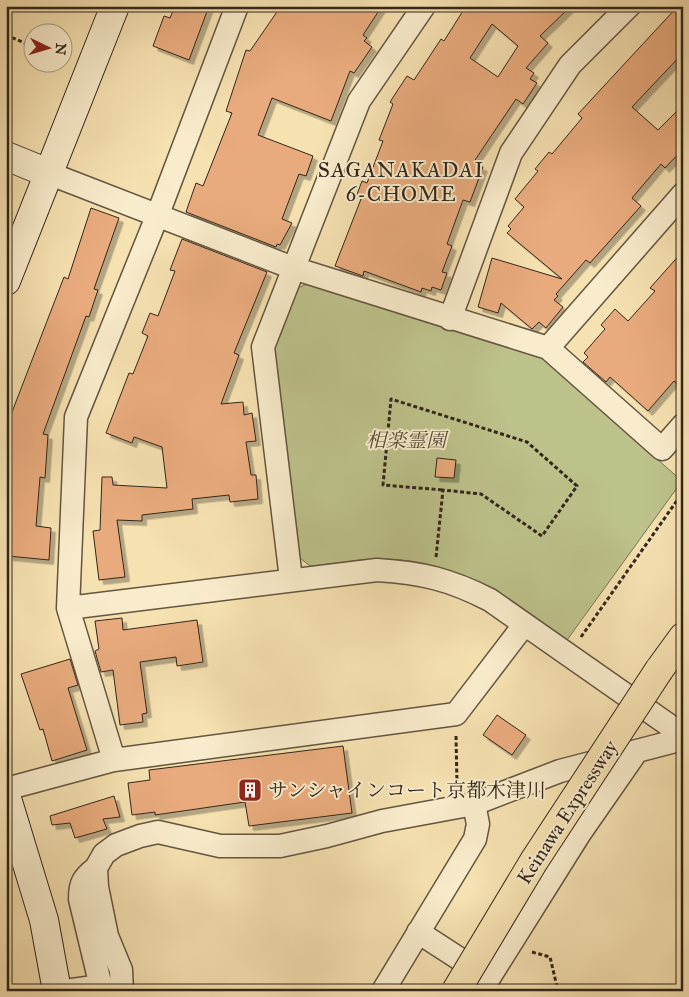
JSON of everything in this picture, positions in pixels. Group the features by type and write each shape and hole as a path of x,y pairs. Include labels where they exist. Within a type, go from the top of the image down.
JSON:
{"highway":[{"name":"Keinawa Expressway","path":"456,991 534,861 658,670 683,637"}],"main road":[{"path":"6,281 115,6"},
{"path":"6,156 48,173"},
{"path":"6,795 44,920 57,991"}],"street":[{"path":"114,760 68,608 76,417 158,214 237,6"},
{"path":"291,579 263,347 359,101 424,6"},
{"path":"450,319 511,153 570,65 630,6"},
{"path":"48,173 158,214 293,268 450,319 548,348 662,449 683,425"},
{"path":"548,348 683,194"},
{"path":"68,608 376,570 419,573 459,584 490,600 683,735"},
{"path":"6,789 114,760 456,714 524,625"},
{"path":"65,991 108,989 121,970 107,936 96,887 96,868 104,854 116,845 140,836 158,832 220,846 280,846 382,821 465,806 560,771 683,739"},
{"path":"418,932 486,984 580,833 637,751"},
{"path":"383,991 475,839 478,824 465,806"}],"path":[{"path":"6,35 22,42"},
{"path":"391,399 527,442 578,486 542,536 481,494 443,490 383,485 391,399"},
{"path":"434,578 443,490"},
{"path":"568,655 683,492"},
{"path":"456,714 465,806"},
{"path":"510,945 550,957 558,991"}],"green space":[{"name":"相楽霊園","path":"307,284 541,357 682,481 567,640 525,610 483,585 438,567 413,561 386,559 358,560 310,566 300,558 273,347 295,289"}],"building":[{"path":"175,6 209,6 189,60 153,46 164,16 170,18"},
{"path":"281,6 382,6 363,35 367,38 364,41 372,47 354,73 350,71 331,121 272,98 258,135 313,156 306,176 299,174 282,219 292,223 280,245 277,244 276,247 186,212 196,183 203,186 232,113 226,111 246,50 250,51"},
{"path":"466,6 571,6 540,36 548,43 526,68 534,73 530,79 537,83 523,104 516,99 473,163 483,167 470,202 463,200 447,244 452,246 442,272 447,273 441,290 432,287 431,291 422,288 421,292 364,271 363,276 335,266 361,199 356,197 362,181 367,183 383,141 379,140 393,104 390,102 407,76 414,80 441,39 444,41","holes":["492,24 518,46 498,77 470,58"]},
{"path":"678,6 683,6 683,53 632,107 658,130 683,105 683,149 665,168 661,164 632,198 641,206 590,263 586,260 556,294 558,296 554,300 563,307 546,328 539,322 532,329 501,303 498,313 478,307 492,258 562,279 507,233 511,229 508,226 524,207 515,199 538,171 535,169 549,152 552,154 582,118 578,114"},
{"path":"91,208 119,218 94,289 98,290 89,317 86,316 43,434 48,435 45,478 40,477 36,526 51,528 49,560 8,556 6,466 12,412 64,277 68,279"},
{"path":"182,239 267,272 234,353 239,355 221,404 243,402 244,415 252,413 256,441 246,442 251,475 256,475 258,499 230,502 229,495 192,499 193,509 142,515 142,521 117,520 125,577 99,580 93,531 100,530 102,477 112,477 113,485 167,488 162,447 134,437 132,443 106,433 129,373 133,374 148,336 142,333 150,313 158,316 175,271 170,270"},
{"path":"683,251 683,389 674,381 648,411 610,377 606,382 583,362 588,357 584,353 605,329 601,325 615,309 628,321 655,291 650,288"},
{"path":"437,458 456,460 454,478 435,477"},
{"path":"122,618 123,630 197,620 203,662 177,666 176,657 140,662 147,713 142,714 143,722 120,725 113,670 101,672 95,651 99,649 95,621"},
{"path":"70,659 78,685 68,688 87,750 52,761 43,729 40,730 21,674"},
{"path":"497,715 526,735 512,755 483,735"},
{"name":"サンシャインコート京都木津川","path":"343,746 352,813 249,826 245,802 155,815 155,812 132,815 128,783 150,780 149,770"},
{"path":"114,796 120,817 103,819 107,829 75,838 70,823 52,825 50,816"}],"place":[{"name":"サンシャインコート京都木津川","path":"250,790"}],"district":[{"name":"SAGANAKADAI 6-CHOME","path":"401,182"}]}
